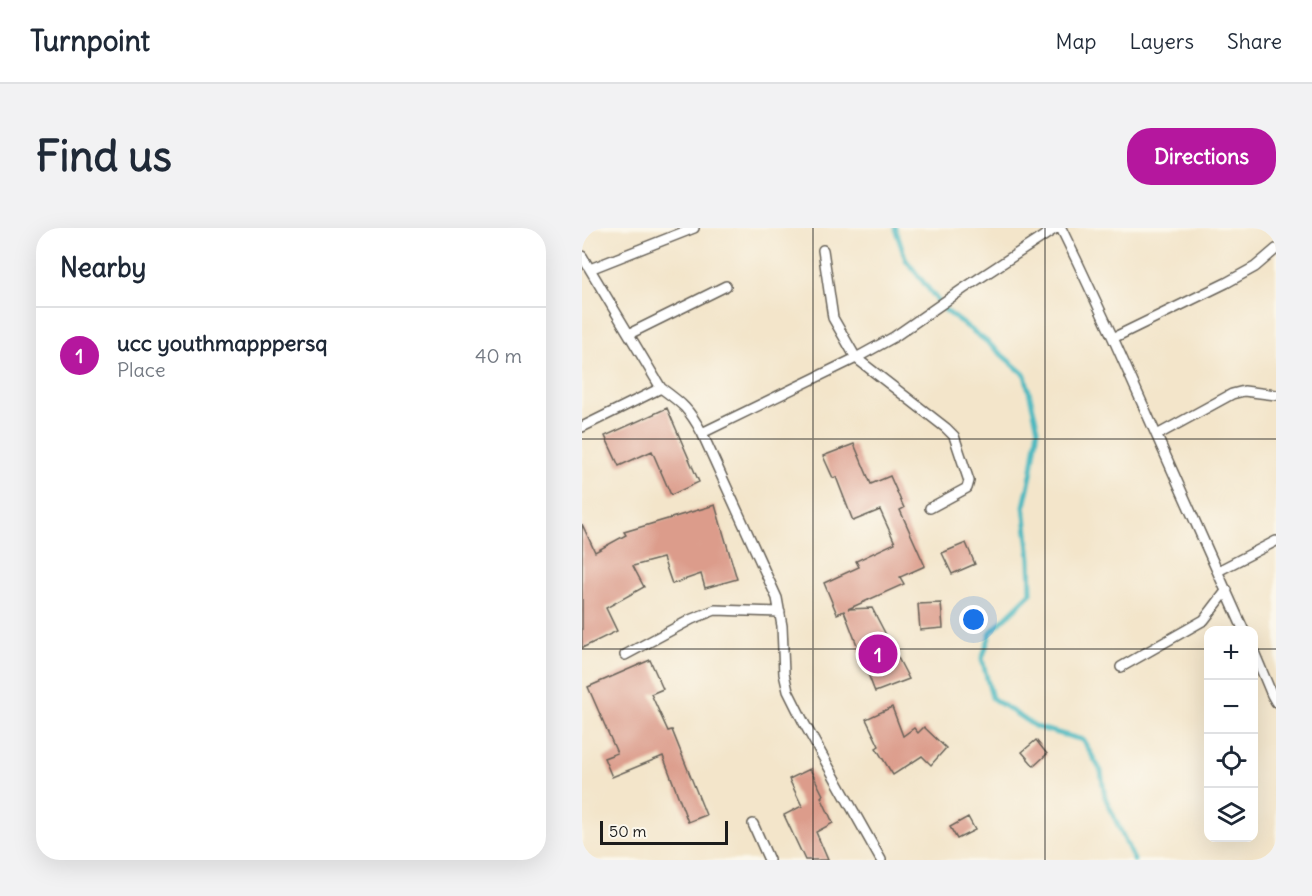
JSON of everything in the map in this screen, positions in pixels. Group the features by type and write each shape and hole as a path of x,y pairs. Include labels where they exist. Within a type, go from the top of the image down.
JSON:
{"lane":[{"path":"590,269 694,228"},
{"path":"702,433 894,337 1058,228 1077,261 1113,338 1242,626"},
{"path":"1113,338 1226,283 1255,267 1276,249"},
{"path":"823,250 833,318 856,358 954,436 969,481 967,488 930,508"},
{"path":"582,256 661,388 686,407 702,433 777,598 784,674 788,691 881,860"},
{"path":"629,334 726,286"},
{"path":"582,426 661,388"},
{"path":"1157,435 1232,394 1244,391 1276,395"},
{"path":"1218,571 1276,541"},
{"path":"1121,667 1203,620 1227,590"},
{"path":"625,655 692,619 715,610 780,612"},
{"path":"1258,661 1276,702"},
{"path":"753,824 769,860"}],"building":[{"path":"667,408 699,482 671,495 652,451 619,466 605,436"},
{"path":"854,444 871,484 890,476 904,508 900,510 925,566 900,577 904,584 848,609 872,608 909,679 875,692 844,611 837,614 824,583 859,567 856,561 895,543 880,510 853,521 836,477 833,478 823,456"},
{"path":"715,505 737,579 705,588 701,574 672,584 663,558 633,566 644,587 606,608 617,631 582,648 582,524 595,552 626,535 624,532"},
{"path":"966,543 975,564 952,574 942,553"},
{"path":"941,603 943,628 920,630 918,604"},
{"path":"650,660 663,689 651,694 668,731 672,730 706,815 688,822 663,756 612,777 604,758 617,753 588,687"},
{"path":"892,707 903,736 914,728 918,733 924,727 946,748 931,765 922,756 893,775 876,748 879,746 866,719"},
{"path":"1036,740 1047,754 1034,766 1022,752"},
{"path":"810,769 833,823 816,832 828,860 805,860 784,815 802,806 789,779"},
{"path":"968,817 975,830 957,839 950,827"}],"waterway":[{"path":"895,228 906,260 945,310 1025,375 1038,429 1024,506 1031,593 991,632 982,659 992,698 1036,727 1083,740 1101,771 1105,797 1134,860"}],"place":[{"name":"ucc youthmapppersq","path":"878,654"}]}
